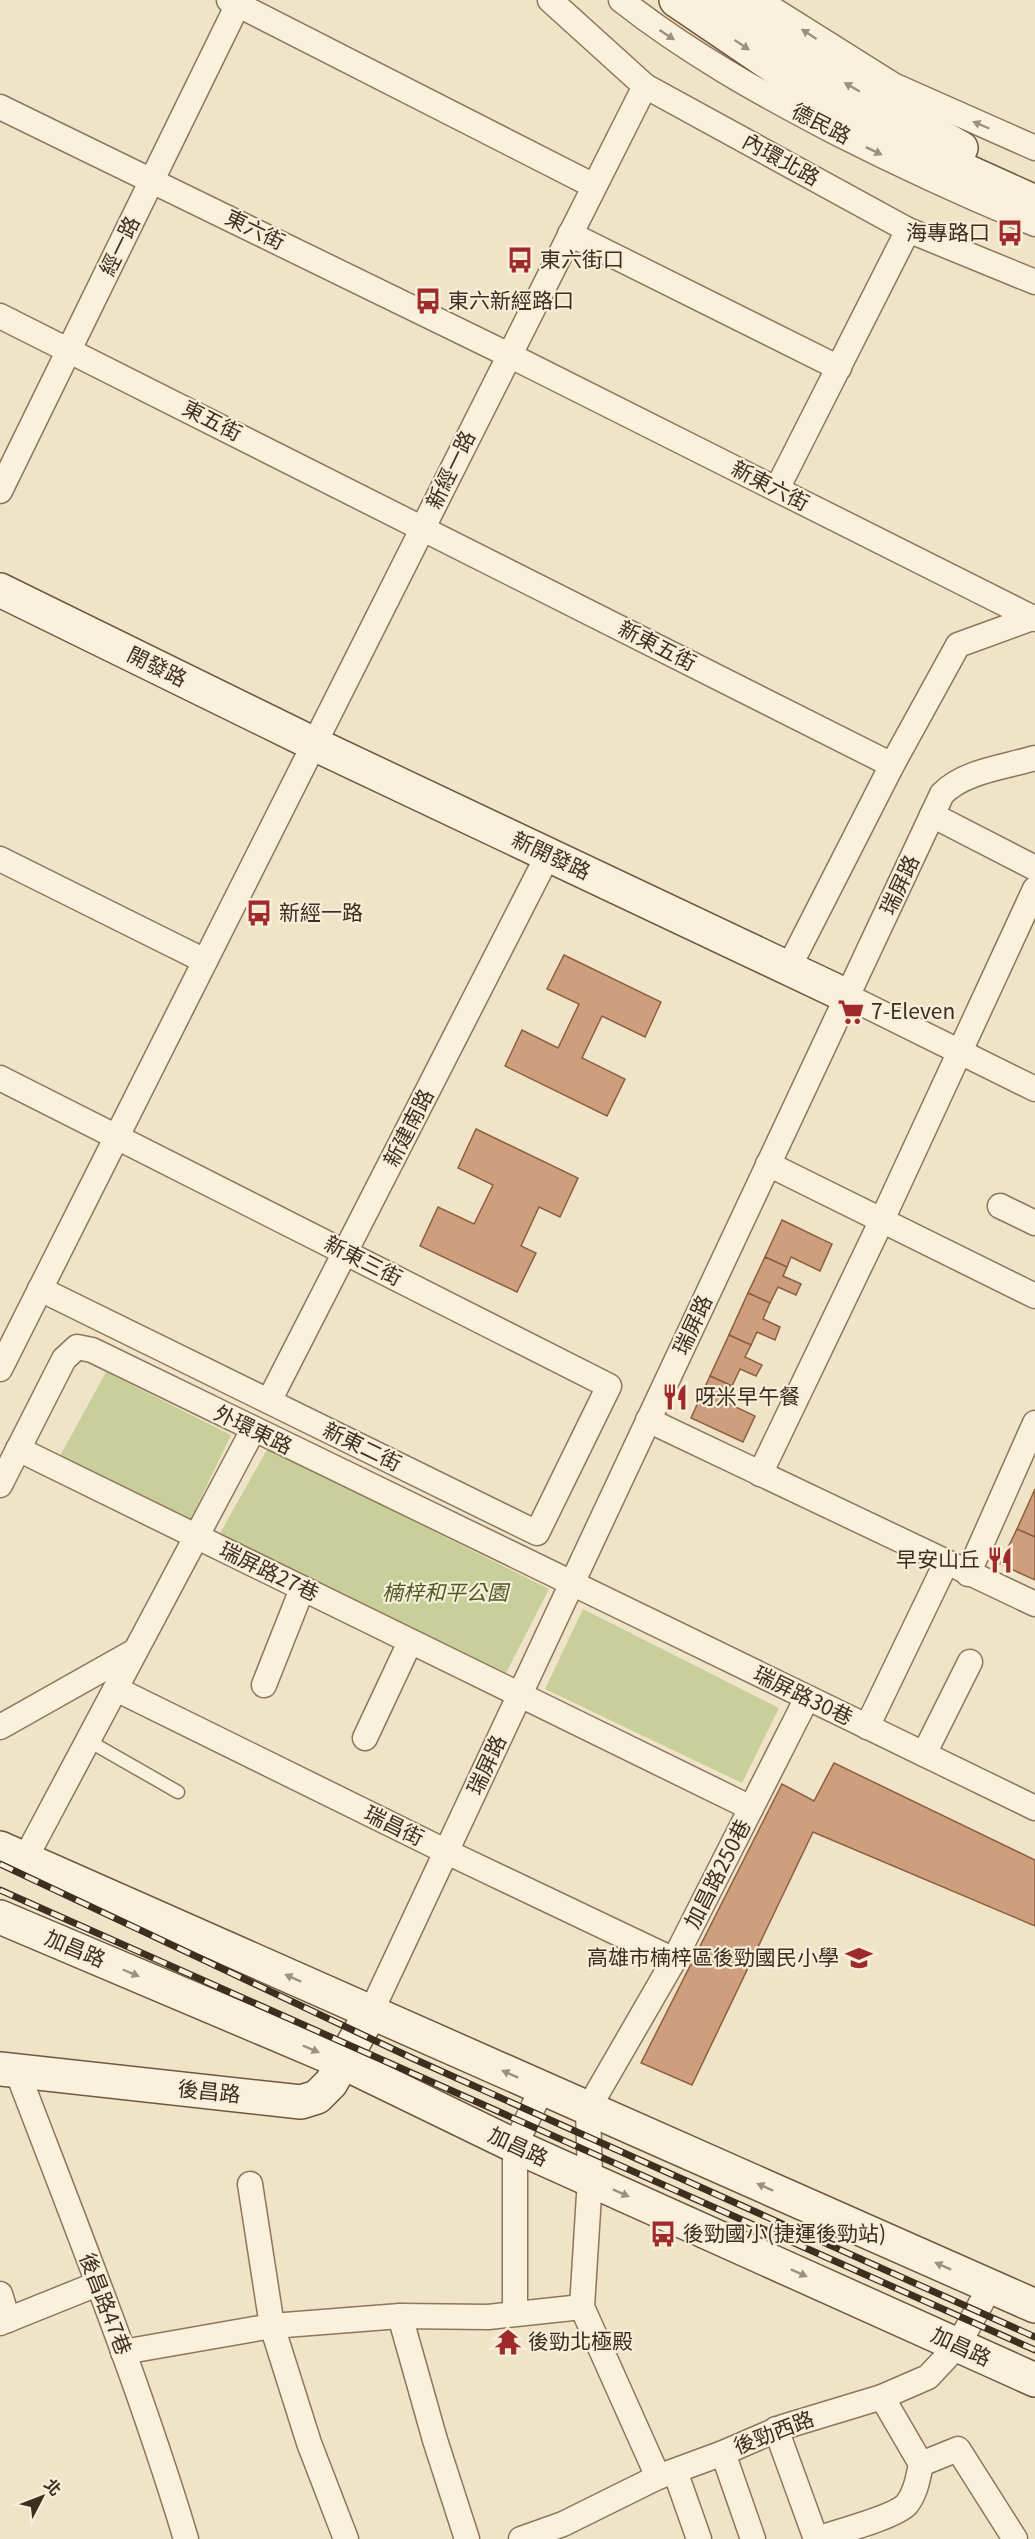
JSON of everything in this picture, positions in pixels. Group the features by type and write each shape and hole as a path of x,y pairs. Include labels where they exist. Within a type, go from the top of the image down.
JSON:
{"street":[{"name":"內環北路","path":"550,0 645,86 908,230 1035,282"},
{"name":"德民路","path":"621,0 654,26 711,64 784,105 927,177 1035,224"},
{"name":"德民路","path":"676,0 798,83 871,128 1035,202"},
{"path":"716,0 804,59 965,151 1035,179"},
{"path":"758,0 893,85 1035,148"},
{"path":"235,1 594,186"},
{"name":"經一路","path":"0,491 152,180 235,1"},
{"name":"新經一路","path":"1,1365 645,86"},
{"name":"東六街","path":"0,107 509,355"},
{"path":"777,489 908,230"},
{"path":"570,234 839,368"},
{"name":"東五街","path":"0,316 422,528"},
{"name":"新東六街","path":"509,355 1034,618"},
{"name":"新東五街","path":"422,528 892,765"},
{"name":"開發路","path":"0,590 314,744"},
{"path":"789,967 892,765 958,645 1034,618"},
{"name":"新開發路","path":"314,744 847,996"},
{"name":"瑞屏路","path":"370,2012 942,794 952,784 1035,758"},
{"path":"932,815 1035,868"},
{"name":"新建南路","path":"269,1401 548,855"},
{"path":"0,859 205,961"},
{"path":"760,1474 882,1220 1035,890"},
{"path":"847,996 1035,1089"},
{"name":"新東三街","path":"0,1078 609,1386"},
{"path":"768,1164 1035,1296"},
{"path":"1000,1206 1035,1223"},
{"name":"新東二街","path":"40,1289 537,1533 609,1386"},
{"name":"外環東路","path":"0,1485 64,1359 77,1347 92,1350 572,1584"},
{"path":"648,1420 1035,1604"},
{"path":"968,1574 1035,1423"},
{"path":"253,1430 116,1689 87,1740 12,1854 1035,2306"},
{"name":"瑞屏路27巷","path":"18,1449 751,1808"},
{"path":"867,1727 946,1563"},
{"name":"瑞屏路30巷","path":"572,1584 1035,1809"},
{"path":"264,1685 302,1589"},
{"path":"364,1738 410,1642"},
{"path":"0,1727 135,1651"},
{"path":"924,1755 970,1662"},
{"name":"瑞昌街","path":"116,1689 447,1852 674,1960"},
{"name":"加昌路250巷","path":"588,2109 674,1960 807,1698"},
{"name":"加昌路","path":"0,1917 342,2062 515,2146 1035,2380"},
{"name":"後昌路","path":"8,2070 301,2102 317,2097 331,2083 370,2012"},
{"name":"後昌路47巷","path":"8,2070 123,2352 162,2461 186,2539"},
{"path":"515,2313 515,2146 542,2088"},
{"path":"588,2109 590,2179 582,2307 699,2539"},
{"path":"250,2184 272,2326 309,2443 346,2539"},
{"path":"0,2294 4,2321 97,2284"},
{"name":"後勁西路","path":"521,2539 565,2532 666,2474 723,2453 776,2429 882,2397 928,2377 958,2345 990,2287"},
{"path":"123,2352 272,2326 400,2316 488,2317 582,2307"},
{"path":"400,2316 435,2440 467,2539"},
{"path":"776,2429 816,2539 864,2524 906,2506 915,2490 921,2464 882,2397"},
{"path":"921,2464 958,2449 1015,2539"},
{"path":"723,2453 753,2539"}],"lane":[{"path":"87,1740 178,1792"}],"green space":[{"path":"106,1372 231,1435 189,1523 60,1456"},
{"name":"楠梓和平公園","path":"268,1448 549,1589 503,1679 219,1535"},
{"path":"583,1609 779,1708 742,1783 545,1689"}],"building":[{"path":"564,955 661,1002 645,1037 602,1016 582,1058 625,1079 607,1116 505,1066 522,1030 558,1048 579,1004 547,989"},
{"path":"476,1129 578,1178 560,1217 539,1207 521,1246 536,1253 517,1292 420,1246 438,1207 474,1224 493,1185 458,1168"},
{"path":"782,1220 832,1244 820,1271 791,1257 787,1267 765,1257"},
{"path":"765,1257 787,1267 783,1276 801,1284 796,1295 778,1287 770,1303 748,1293"},
{"path":"748,1293 770,1303 763,1319 780,1327 775,1340 757,1332 751,1345 729,1335"},
{"path":"729,1335 751,1345 745,1357 762,1365 756,1376 740,1369 732,1386 710,1376"},
{"path":"710,1376 732,1386 725,1402 755,1416 743,1442 691,1418"},
{"path":"1035,1489 1035,1537 1017,1529"},
{"path":"1017,1529 1035,1537 1035,1580 1000,1564"},
{"path":"834,1763 1035,1860 1035,1926 813,1832 692,2085 641,2063 782,1784 814,1801"}],"railway":[{"path":"0,1864 414,2059 1035,2337"},
{"path":"0,1890 1035,2350"}],"place":[{"name":"海專路口","path":"1010,233"},
{"name":"東六街口","path":"520,260"},
{"name":"東六新經路口","path":"428,301"},
{"name":"新經一路","path":"259,913"},
{"name":"7-Eleven","path":"851,1012"},
{"name":"呀米早午餐","path":"675,1397"},
{"name":"早安山丘","path":"1000,1560"},
{"name":"高雄市楠梓區後勁國民小學","path":"859,1958"},
{"name":"後勁國小(捷運後勁站)","path":"663,2234"},
{"name":"後勁北極殿","path":"508,2342"}]}
